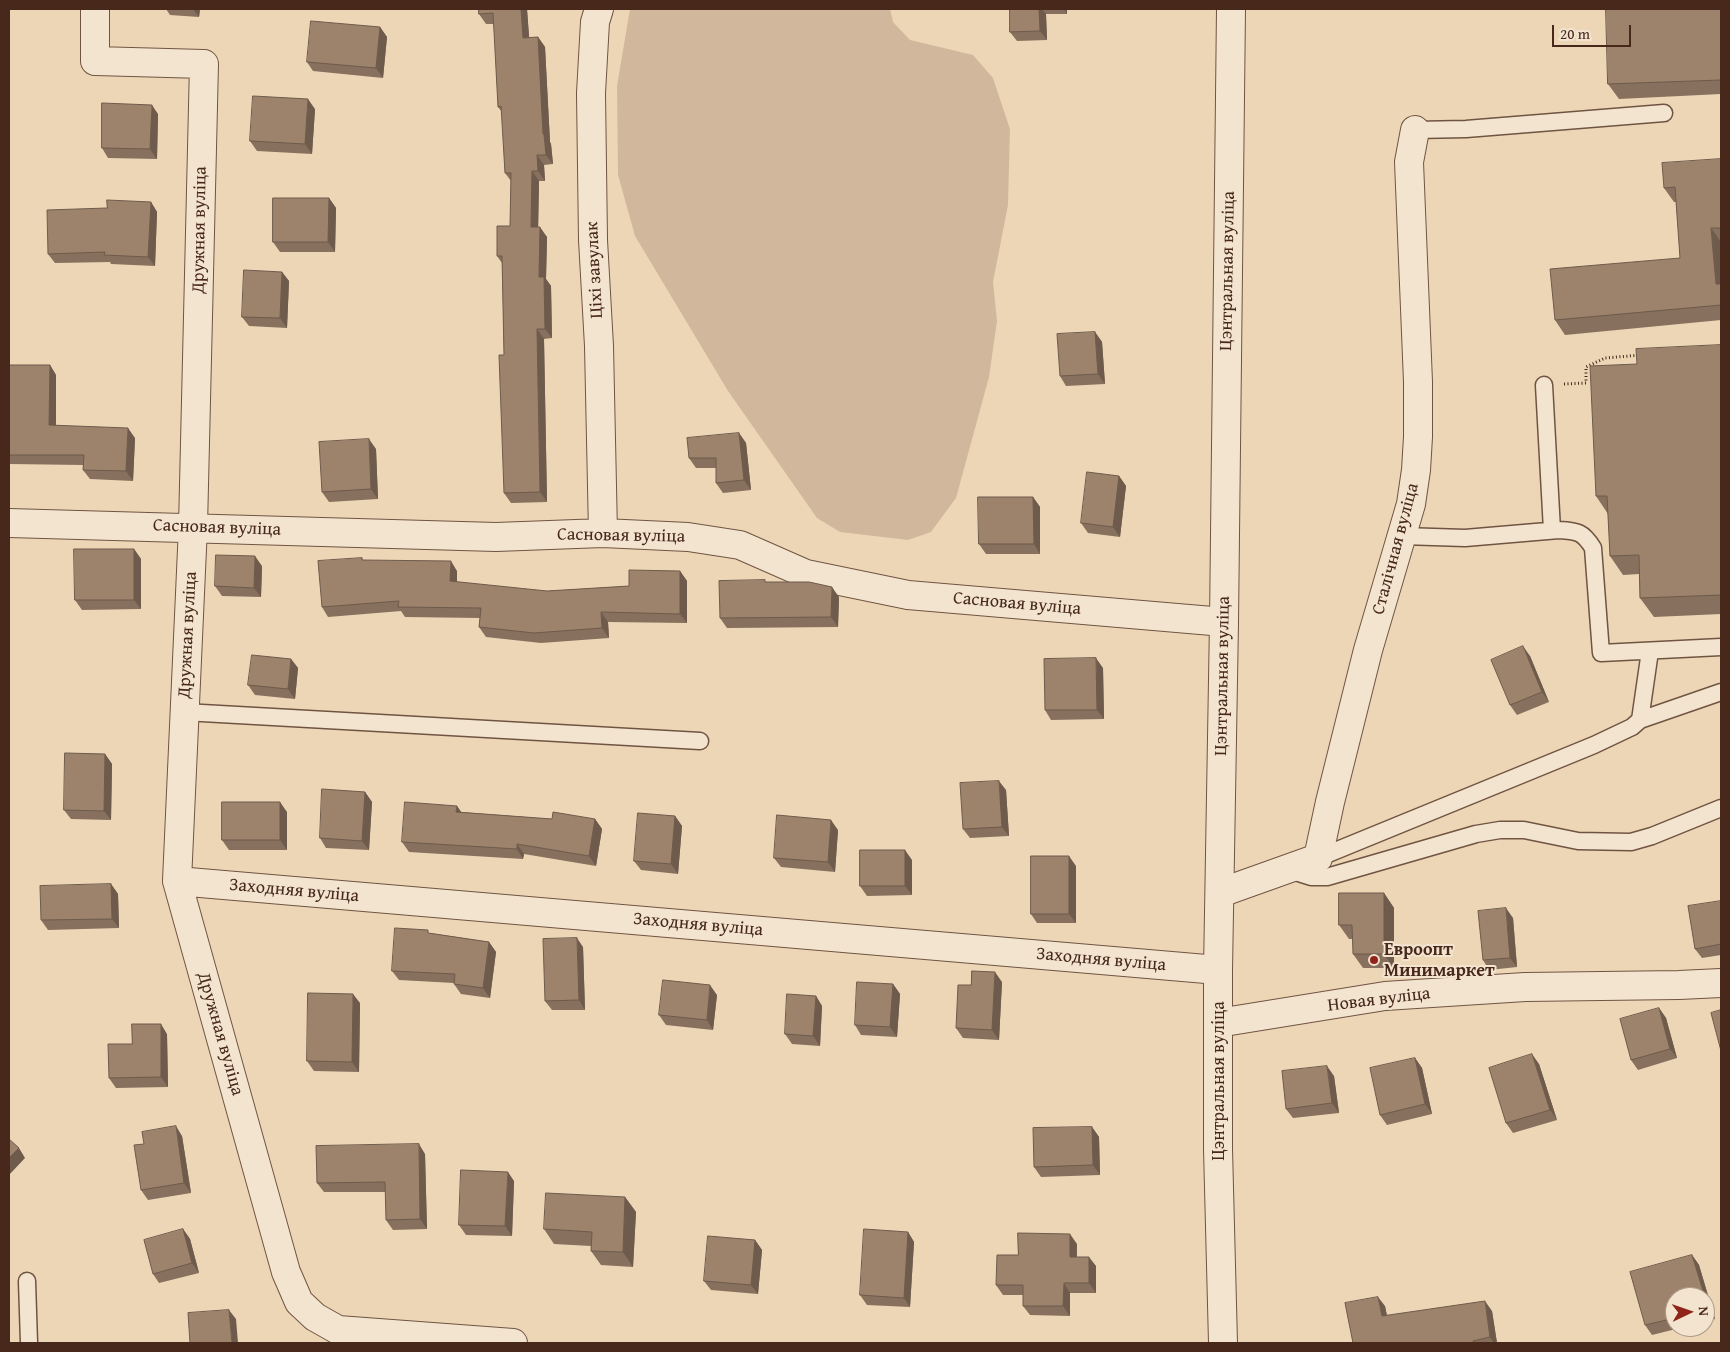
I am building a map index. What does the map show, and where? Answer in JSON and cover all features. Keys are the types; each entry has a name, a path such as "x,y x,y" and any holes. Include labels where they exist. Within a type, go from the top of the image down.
{"street":[{"name":"Дружная вуліца","path":"95,9 94,61 204,64 193,527 177,881 286,1272 299,1302 337,1337"},
{"name":"Ціхі завулак","path":"599,9 595,22 590,93 593,240 599,346 603,533"},
{"name":"Цэнтральная вуліца","path":"1224,1343 1218,1149 1218,970 1231,9"},
{"name":"Сталічная вуліца","path":"1318,858 1366,659 1411,504 1416,470 1418,382 1409,162 1415,130"},
{"name":"Сасновая вуліца","path":"9,523 496,537 603,533 688,537 740,545 806,574 908,595 1224,622"},
{"path":"1220,893 1318,858"},
{"name":"Заходняя вуліца","path":"177,881 1218,970"},
{"name":"Новая вуліца","path":"1218,1023 1385,996 1525,987 1721,983"},
{"path":"337,1337 514,1343"}],"lane":[{"path":"1415,130 1466,129 1664,113"},
{"path":"1544,385 1552,530"},
{"path":"1402,536 1466,538 1552,530 1573,530 1585,535 1593,548 1601,653 1721,648"},
{"path":"1640,720 1650,651"},
{"path":"1318,858 1594,744 1632,727 1640,720 1721,692"},
{"path":"184,712 700,741"},
{"path":"1286,869 1311,877 1327,877 1476,834 1500,830 1524,830 1578,840 1631,842 1721,808"},
{"path":"27,1281 29,1343"}],"path":[{"path":"1544,385 1586,382 1586,368 1605,358 1642,355"}],"shaded area":[{"path":"630,9 890,9 893,22 910,40 973,55 993,78 1010,129 1008,205 993,282 997,321 989,377 956,498 931,532 908,540 840,532 817,518 728,391 635,236 618,175 617,86"}],"building":[{"path":"479,9 521,9 523,38 538,37 543,134 546,155 537,155 538,171 532,171 531,227 540,227 539,277 544,277 545,329 537,329 540,492 504,493 499,355 504,355 502,256 497,256 497,226 510,226 511,173 505,173 501,106 498,107 493,13 479,14"},
{"path":"1010,9 1039,9 1040,31 1010,32"},
{"path":"1606,9 1721,9 1721,80 1608,84"},
{"path":"311,21 380,27 376,68 307,62"},
{"path":"253,96 308,99 305,144 250,141"},
{"path":"102,103 152,105 150,149 102,148"},
{"path":"1721,159 1721,228 1711,228 1716,284 1721,284 1721,305 1555,320 1550,269 1680,258 1675,187 1664,188 1662,163"},
{"path":"273,198 329,198 328,242 273,242"},
{"path":"107,200 151,202 148,257 104,255 105,252 48,254 47,210 107,208"},
{"path":"244,270 282,272 280,318 242,317"},
{"path":"1095,332 1098,374 1060,376 1057,334"},
{"path":"1721,345 1721,595 1640,598 1639,555 1610,556 1607,496 1596,496 1590,366 1637,364 1636,349"},
{"path":"9,365 50,365 49,425 128,428 126,471 83,470 84,455 9,455"},
{"path":"739,433 744,480 716,483 716,458 689,458 687,438"},
{"path":"369,439 371,489 322,492 319,442"},
{"path":"1087,472 1119,476 1113,527 1081,523"},
{"path":"978,497 1033,497 1034,544 979,544"},
{"path":"74,549 134,549 134,600 75,600"},
{"path":"216,555 255,556 254,588 215,586"},
{"path":"362,558 362,560 451,561 450,581 547,591 629,586 629,570 680,571 680,614 601,612 602,628 534,633 479,627 481,608 398,607 399,601 322,607 318,561"},
{"path":"765,580 765,582 809,582 832,587 831,617 720,618 719,581"},
{"path":"1523,646 1542,692 1510,705 1491,660"},
{"path":"252,655 291,659 288,689 248,685"},
{"path":"1096,658 1097,710 1045,710 1044,659"},
{"path":"65,753 105,754 104,811 64,810"},
{"path":"999,781 1002,827 963,829 960,783"},
{"path":"322,789 365,792 362,841 320,838"},
{"path":"222,802 280,802 280,840 222,840"},
{"path":"405,802 457,806 456,812 552,819 553,812 595,819 589,856 517,844 517,849 402,842"},
{"path":"638,813 675,816 671,864 634,861"},
{"path":"777,815 831,820 828,862 774,858"},
{"path":"860,850 905,850 905,886 860,886"},
{"path":"1031,856 1069,856 1069,914 1031,914"},
{"path":"111,884 112,919 41,920 40,886"},
{"path":"1339,893 1384,893 1384,954 1353,954 1352,925 1339,925"},
{"path":"1721,901 1721,944 1695,949 1688,906"},
{"path":"1506,908 1510,958 1483,960 1478,911"},
{"path":"395,928 428,930 428,933 489,942 483,988 454,984 455,974 392,971"},
{"path":"577,938 579,1000 545,1001 543,939"},
{"path":"972,971 995,972 992,1030 956,1028 958,985 971,985"},
{"path":"663,980 710,985 707,1020 659,1015"},
{"path":"857,982 893,984 890,1027 855,1025"},
{"path":"308,993 353,994 352,1062 307,1061"},
{"path":"787,994 816,996 813,1036 785,1034"},
{"path":"1659,1008 1670,1049 1631,1060 1620,1019"},
{"path":"1721,1010 1721,1051 1711,1013"},
{"path":"132,1024 161,1024 161,1077 109,1078 108,1044 132,1044"},
{"path":"1532,1054 1550,1110 1506,1123 1489,1068"},
{"path":"1415,1058 1425,1104 1380,1115 1370,1068"},
{"path":"1327,1066 1332,1103 1286,1109 1282,1071"},
{"path":"176,1126 184,1183 141,1190 134,1145 144,1144 142,1132"},
{"path":"1092,1127 1093,1165 1034,1167 1033,1128"},
{"path":"9,1139 19,1148 9,1158"},
{"path":"419,1144 420,1219 386,1220 385,1182 317,1183 316,1146"},
{"path":"461,1170 508,1172 505,1226 459,1225"},
{"path":"546,1193 625,1197 623,1252 591,1251 592,1232 544,1229"},
{"path":"183,1229 192,1263 153,1274 144,1240"},
{"path":"864,1229 908,1232 904,1298 860,1295"},
{"path":"1018,1233 1070,1234 1070,1257 1089,1257 1089,1283 1064,1283 1063,1306 1023,1306 1023,1285 996,1285 997,1255 1018,1255"},
{"path":"708,1236 755,1240 751,1285 704,1281"},
{"path":"1692,1255 1702,1287 1665,1287 1665,1320 1645,1325 1630,1272"},
{"path":"1378,1297 1382,1316 1485,1301 1490,1337 1473,1341 1474,1343 1353,1343 1345,1303"},
{"path":"229,1310 232,1343 190,1343 188,1313"}],"place":[{"name":"Евроопт Минимаркет","path":"1374,960"}]}
